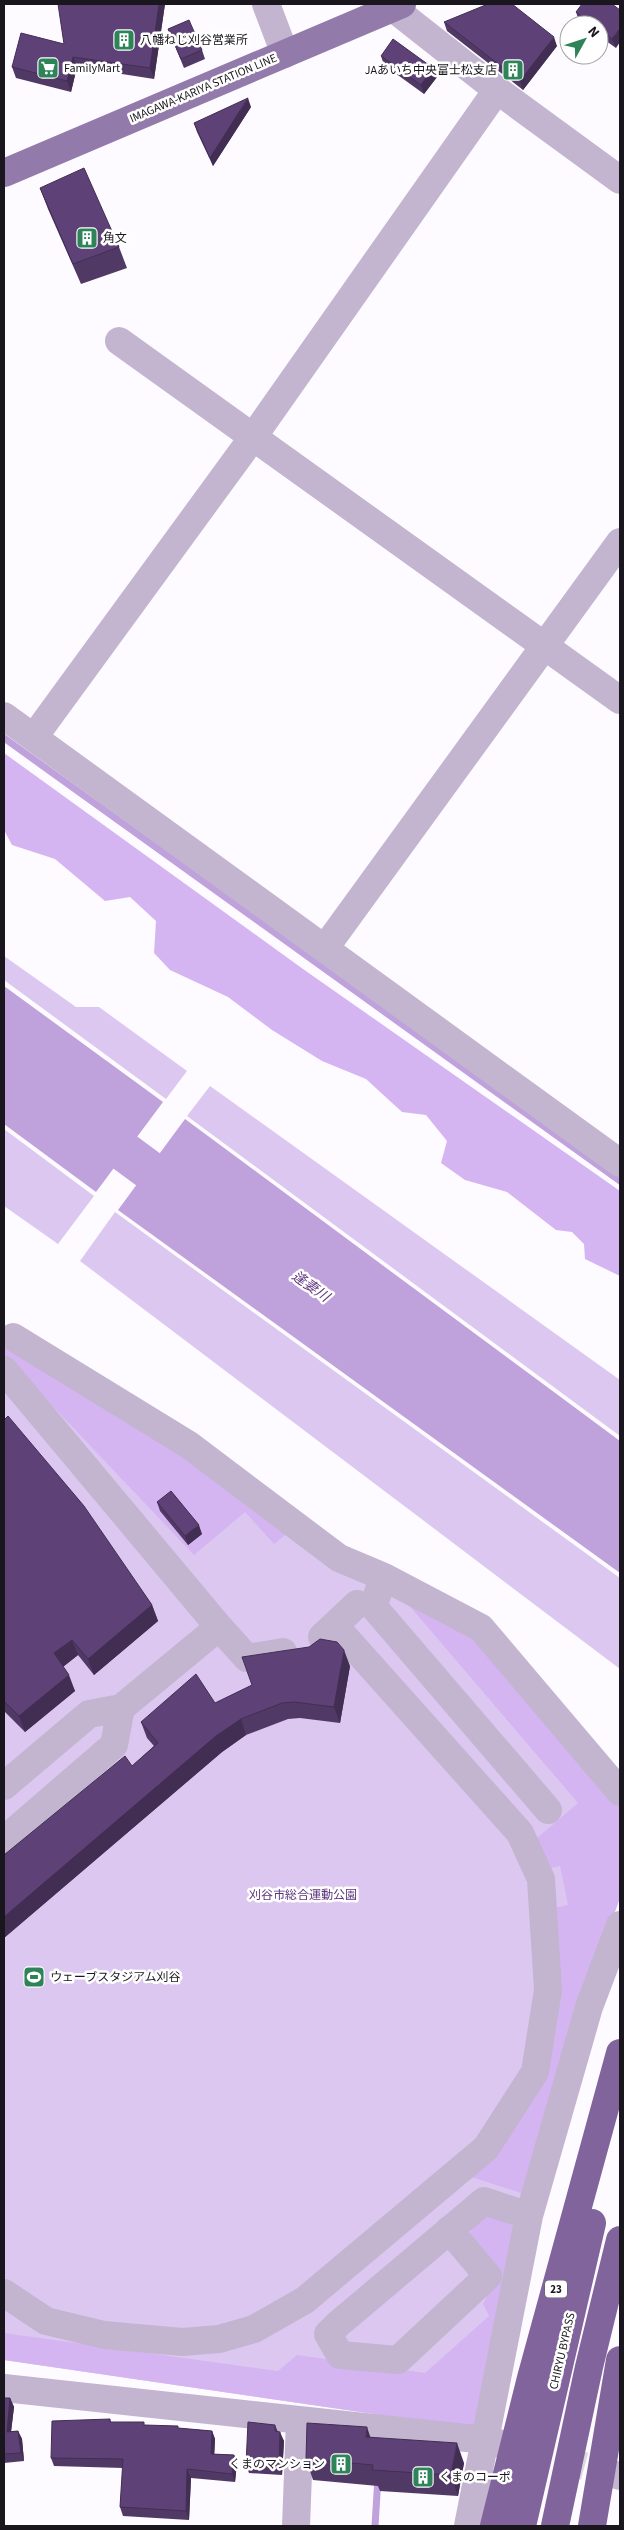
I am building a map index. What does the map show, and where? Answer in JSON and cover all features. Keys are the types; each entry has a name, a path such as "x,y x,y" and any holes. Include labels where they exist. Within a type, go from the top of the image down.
{"highway":[{"name":"23","path":"494,2526 620,2052"},
{"name":"CHIRYU BYPASS","path":"522,2526 597,2201 620,2119"},
{"path":"555,2526 589,2367 620,2240"},
{"path":"592,2526 620,2360"}],"main road":[{"name":"IMAGAWA-KARIYA STATION LINE","path":"4,173 397,6"}],"street":[{"path":"266,4 285,54"},
{"path":"397,6 497,90 620,180"},
{"path":"34,737 252,437 497,90"},
{"path":"119,341 620,700"},
{"path":"325,948 620,542"},
{"path":"4,716 325,948 618,1156"},
{"path":"13,1337 188,1445 339,1558 384,1577 481,1628 620,1792"},
{"path":"4,1370 247,1658 312,1647 358,1604"},
{"path":"384,1577 373,1606 548,1810"},
{"path":"4,1786 89,1714 121,1708 219,1626"},
{"path":"4,2293 46,2321 104,2335 182,2342 219,2339 254,2329 305,2300 486,2148 535,2072 548,1990 541,1879 520,1833 334,1626"},
{"path":"4,1840 114,1744 121,1708"},
{"path":"468,2526 497,2443 529,2216 589,2007 620,1925"},
{"path":"449,2230 488,2276 398,2360 340,2355 331,2343 328,2334 449,2230 484,2201 529,2216"},
{"path":"4,2388 497,2443"},
{"path":"296,2526 300,2421"}],"green space":[{"path":"4,956 76,1007 99,1007 187,1071 166,1099 4,980"},
{"path":"210,1086 620,1380 620,1436 187,1116"},
{"path":"4,1129 94,1196 58,1244 4,1206"},
{"path":"115,1212 620,1578 620,1669 80,1261"},
{"name":"刈谷市総合運動公園","path":"4,1342 473,1634 620,1803 620,1898 595,1965 477,2429 4,2360"}],"shaded area":[{"path":"4,753 303,969 620,1191 620,1276 585,1259 584,1244 572,1232 556,1230 507,1192 465,1180 441,1163 447,1141 426,1115 402,1112 366,1079 322,1061 272,1030 228,997 170,970 154,953 156,921 130,897 105,901 55,859 12,845 4,830"},
{"path":"4,1337 181,1448 289,1532 274,1544 245,1512 194,1555 4,1355"},
{"path":"407,1603 473,1634 620,1803 620,1898 593,1970 530,2196 456,2172 535,2072 553,1908 568,1905 560,1866 544,1869 536,1839 578,1803"},
{"path":"480,2212 520,2229 477,2429 4,2360 4,2333 278,2371 297,2355 425,2373 489,2316 483,2304 492,2286 469,2235"}],"water":[{"path":"4,986 163,1102 96,1192 4,1124"},
{"path":"185,1119 620,1441 620,1573 118,1210"}],"building":[{"path":"58,4 159,4 150,68 73,57 67,81 12,67 21,33 64,44"},
{"name":"JAあいち中央富士松支店","path":"488,4 512,4 554,37 520,81 444,22"},
{"path":"582,4 612,4 620,10 620,28 612,39 609,37 609,15 580,15 576,12"},
{"path":"189,20 202,50 181,59 168,29"},
{"path":"393,39 433,68 421,85 381,56"},
{"path":"248,98 210,158 194,123"},
{"name":"角文","path":"84,168 119,247 73,264 40,188"},
{"path":"8,1416 84,1506 152,1605 88,1659 72,1640 54,1653 69,1675 19,1716 4,1701 4,1420"},
{"path":"171,1491 199,1525 185,1536 157,1502"},
{"path":"320,1639 337,1642 344,1650 334,1707 294,1702 282,1703 241,1719 216,1736 4,1917 4,1855 125,1756 132,1766 158,1743 141,1722 196,1674 215,1703 252,1685 242,1657 309,1647"},
{"path":"4,2398 10,2398 7,2432 18,2431 21,2453 4,2454"},
{"path":"110,2419 110,2422 144,2422 144,2425 178,2426 178,2428 212,2431 211,2454 234,2455 232,2474 187,2469 186,2511 120,2507 123,2459 51,2458 52,2421"},
{"path":"248,2422 275,2425 275,2431 280,2432 279,2466 246,2465"},
{"path":"307,2423 367,2427 366,2437 457,2443 451,2475 372,2470 373,2465 306,2459"}],"waterway":[{"path":"4,738 620,1181"},
{"name":"逢妻川","path":"4,1063 191,1201"},
{"path":"375,2526 378,2477"}],"tunnel":[{"path":"517,2448 617,2475"}],"place":[{"name":"八幡ねじ刈谷営業所","path":"124,40"},
{"name":"FamilyMart","path":"48,68"},
{"name":"JAあいち中央富士松支店","path":"513,70"},
{"name":"角文","path":"87,238"},
{"name":"ウェーブスタジアム刈谷","path":"34,1977"},
{"name":"くまのマンション","path":"341,2464"},
{"name":"くまのコーポ","path":"423,2477"}]}
